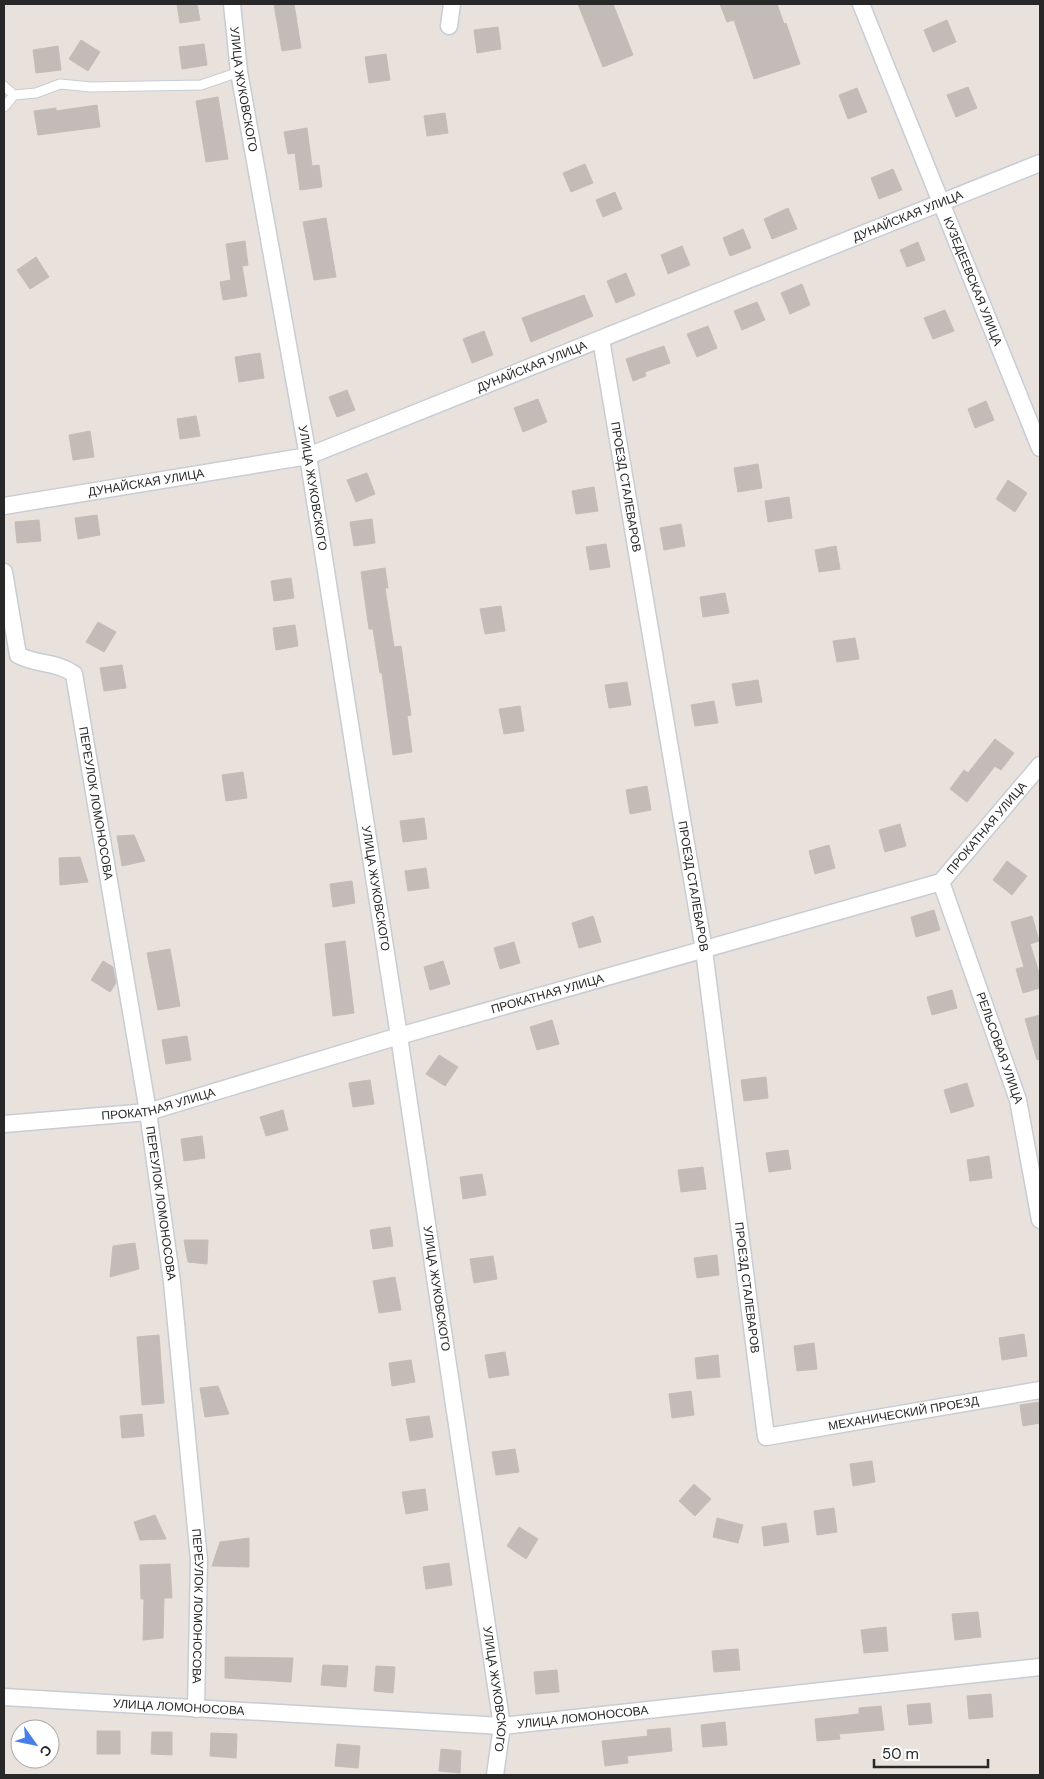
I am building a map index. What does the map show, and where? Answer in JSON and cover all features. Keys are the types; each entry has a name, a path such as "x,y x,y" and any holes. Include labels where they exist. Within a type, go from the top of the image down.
{"street":[{"name":"УЛИЦА ЖУКОВСКОГО","path":"232,4 239,72 308,456 399,1036 502,1726 495,1775"},
{"path":"449,26 452,4"},
{"name":"КУЗЕДЕЕВСКАЯ УЛИЦА","path":"861,4 1040,448"},
{"name":"ДУНАЙСКАЯ УЛИЦА","path":"4,506 308,456 1040,163"},
{"name":"ПРОЕЗД СТАЛЕВАРОВ","path":"601,339 704,950 766,1437"},
{"name":"ПЕРЕУЛОК ЛОМОНОСОВА","path":"4,572 18,655 30,662 48,662 63,666 74,674 148,1112 172,1282 199,1560 196,1709"},
{"name":"ПРОКАТНАЯ УЛИЦА","path":"4,1124 148,1112 399,1036 941,882 1040,765"},
{"name":"РЕЛЬСОВАЯ УЛИЦА","path":"941,882 1018,1100 1040,1220"},
{"name":"МЕХАНИЧЕСКИЙ ПРОЕЗД","path":"766,1437 1040,1390"},
{"name":"УЛИЦА ЛОМОНОСОВА","path":"4,1697 502,1726 1040,1667"}],"lane":[{"path":"4,107 14,95 36,93 60,84 92,87 201,85 239,72"},
{"path":"4,86 14,95"}],"building":[{"path":"177,4 197,4 200,20 180,23"},
{"path":"274,4 294,4 301,48 282,51"},
{"path":"578,4 613,4 633,55 603,67"},
{"path":"720,4 777,4 784,24 786,23 800,64 754,79 734,20 727,22"},
{"path":"947,20 956,42 933,52 924,30"},
{"path":"498,27 501,49 477,53 474,30"},
{"path":"81,40 100,52 88,71 69,59"},
{"path":"204,44 207,65 182,69 179,47"},
{"path":"58,46 61,70 36,73 33,50"},
{"path":"386,54 390,80 369,83 365,57"},
{"path":"968,87 977,108 956,117 947,95"},
{"path":"857,88 867,112 848,119 839,95"},
{"path":"218,97 228,159 206,162 196,101"},
{"path":"97,105 100,127 38,135 34,111 56,108 56,111"},
{"path":"445,113 448,133 427,136 424,116"},
{"path":"307,128 312,166 319,165 322,187 300,190 295,153 288,154 284,132"},
{"path":"585,164 593,183 571,192 563,173"},
{"path":"893,169 902,190 879,199 871,178"},
{"path":"615,192 622,209 603,217 596,200"},
{"path":"788,208 797,229 772,239 764,219"},
{"path":"326,218 336,277 314,280 303,222"},
{"path":"743,229 751,248 730,256 723,238"},
{"path":"245,241 248,265 242,266 247,296 223,300 220,282 231,280 226,244"},
{"path":"918,242 925,260 907,267 900,250"},
{"path":"682,246 690,265 668,274 661,255"},
{"path":"36,257 49,277 30,289 17,270"},
{"path":"626,273 635,295 616,303 607,281"},
{"path":"802,284 810,305 790,314 781,293"},
{"path":"584,295 593,316 531,342 522,318"},
{"path":"757,302 765,320 742,330 734,311"},
{"path":"945,310 954,331 933,339 924,318"},
{"path":"708,326 717,348 697,357 687,334"},
{"path":"484,331 493,355 472,363 463,339"},
{"path":"664,346 670,363 645,372 646,376 633,381 626,359"},
{"path":"260,353 264,378 239,382 235,357"},
{"path":"347,390 355,410 337,417 329,397"},
{"path":"538,399 547,422 523,432 514,408"},
{"path":"986,401 994,420 975,428 968,409"},
{"path":"196,416 200,436 180,439 177,419"},
{"path":"90,431 94,457 73,460 69,435"},
{"path":"758,464 762,488 738,492 734,468"},
{"path":"367,473 375,494 356,502 347,480"},
{"path":"1008,480 1027,493 1015,512 996,499"},
{"path":"594,487 598,511 576,514 572,491"},
{"path":"789,497 792,518 768,522 765,501"},
{"path":"97,515 100,535 78,539 75,518"},
{"path":"372,519 375,543 354,546 350,522"},
{"path":"39,520 41,541 17,543 15,522"},
{"path":"681,524 685,546 664,550 660,528"},
{"path":"606,544 610,567 590,570 586,547"},
{"path":"836,546 840,569 819,572 815,550"},
{"path":"385,568 388,588 385,588 394,647 401,646 411,715 407,716 412,752 393,755 382,673 380,673 373,629 369,629 361,572"},
{"path":"291,578 294,598 274,601 271,581"},
{"path":"725,593 729,613 703,617 700,597"},
{"path":"501,606 505,631 485,634 480,609"},
{"path":"98,622 116,632 104,652 86,642"},
{"path":"295,625 298,646 276,650 273,628"},
{"path":"855,638 859,659 837,662 833,641"},
{"path":"122,665 126,688 104,691 100,668"},
{"path":"758,680 762,702 736,706 732,684"},
{"path":"627,682 631,705 609,708 605,685"},
{"path":"714,701 718,723 695,726 691,705"},
{"path":"520,706 524,731 504,734 499,709"},
{"path":"995,739 1014,753 1001,770 995,766 967,802 950,789 964,770 968,773"},
{"path":"243,772 247,798 226,801 222,775"},
{"path":"647,786 651,810 630,814 626,790"},
{"path":"424,818 427,839 403,842 400,821"},
{"path":"900,824 906,846 885,852 879,830"},
{"path":"134,835 145,861 122,866 117,836"},
{"path":"829,845 835,868 815,874 809,851"},
{"path":"80,857 88,882 60,885 59,858"},
{"path":"1007,861 1027,876 1012,895 993,880"},
{"path":"426,868 429,888 408,891 405,871"},
{"path":"352,881 355,903 333,907 330,884"},
{"path":"934,910 940,930 916,937 911,917"},
{"path":"593,916 601,942 579,948 572,923"},
{"path":"1032,916 1039,941 1030,944 1040,976 1040,988 1023,993 1016,969 1024,967 1011,922"},
{"path":"345,941 354,1013 333,1016 325,944"},
{"path":"514,942 520,963 500,969 494,948"},
{"path":"170,949 180,1006 158,1010 147,953"},
{"path":"103,961 113,967 116,983 110,992 91,980"},
{"path":"443,961 450,984 430,990 424,967"},
{"path":"952,990 957,1008 932,1015 927,997"},
{"path":"1040,1015 1040,1059 1037,1060 1025,1019"},
{"path":"552,1020 559,1044 537,1050 530,1027"},
{"path":"187,1036 191,1060 166,1064 162,1040"},
{"path":"439,1055 458,1067 445,1086 426,1074"},
{"path":"766,1077 768,1098 744,1101 741,1080"},
{"path":"370,1080 374,1104 353,1107 349,1083"},
{"path":"967,1083 974,1106 951,1113 944,1090"},
{"path":"283,1110 288,1130 266,1136 260,1117"},
{"path":"202,1136 205,1158 184,1161 181,1139"},
{"path":"788,1150 791,1169 769,1172 766,1153"},
{"path":"989,1156 992,1178 970,1181 967,1160"},
{"path":"703,1167 706,1189 681,1192 678,1170"},
{"path":"482,1174 486,1195 463,1199 460,1177"},
{"path":"390,1227 393,1246 373,1249 370,1230"},
{"path":"184,1240 208,1240 207,1264 188,1262"},
{"path":"135,1243 139,1269 110,1277 113,1246"},
{"path":"717,1255 719,1275 697,1278 694,1258"},
{"path":"493,1256 497,1279 474,1283 470,1259"},
{"path":"395,1277 401,1310 379,1313 373,1281"},
{"path":"1024,1334 1027,1356 1002,1360 999,1338"},
{"path":"159,1335 164,1403 142,1405 137,1337"},
{"path":"814,1343 817,1369 797,1371 794,1346"},
{"path":"505,1352 509,1375 489,1378 485,1355"},
{"path":"718,1355 720,1377 697,1379 695,1358"},
{"path":"411,1360 415,1382 392,1386 389,1363"},
{"path":"218,1386 229,1414 205,1417 200,1388"},
{"path":"691,1391 694,1415 672,1418 669,1394"},
{"path":"1040,1402 1040,1423 1023,1426 1020,1405"},
{"path":"142,1414 144,1436 122,1438 120,1416"},
{"path":"429,1416 433,1437 410,1441 406,1419"},
{"path":"515,1449 519,1472 496,1475 492,1452"},
{"path":"872,1461 875,1482 853,1486 850,1464"},
{"path":"694,1484 711,1499 695,1516 679,1501"},
{"path":"425,1489 428,1510 406,1514 402,1492"},
{"path":"834,1508 837,1532 817,1535 814,1511"},
{"path":"155,1515 166,1539 140,1540 134,1522"},
{"path":"717,1518 743,1525 738,1543 713,1537"},
{"path":"786,1523 789,1542 764,1546 762,1527"},
{"path":"519,1527 538,1539 526,1559 507,1546"},
{"path":"249,1538 249,1567 212,1566 220,1542"},
{"path":"449,1563 452,1585 426,1589 423,1567"},
{"path":"170,1564 172,1598 164,1598 163,1638 143,1640 144,1599 141,1599 140,1565"},
{"path":"978,1612 981,1637 955,1640 952,1614"},
{"path":"886,1627 888,1651 864,1653 861,1630"},
{"path":"738,1649 740,1670 714,1672 712,1651"},
{"path":"225,1657 293,1658 291,1682 225,1678"},
{"path":"323,1665 348,1666 346,1687 321,1685"},
{"path":"376,1666 395,1667 393,1693 374,1691"},
{"path":"557,1670 559,1692 536,1694 534,1672"},
{"path":"991,1694 993,1717 969,1719 967,1696"},
{"path":"930,1703 932,1723 909,1725 907,1705"},
{"path":"881,1706 884,1730 839,1734 840,1739 817,1741 815,1719 859,1714 859,1708"},
{"path":"725,1722 727,1745 703,1747 701,1725"},
{"path":"670,1728 672,1751 627,1756 628,1763 605,1766 602,1741 648,1736 647,1730"},
{"path":"97,1731 120,1731 120,1754 97,1754"},
{"path":"152,1732 172,1732 172,1755 151,1754"},
{"path":"211,1733 237,1734 236,1758 210,1756"},
{"path":"337,1744 360,1746 358,1768 335,1766"},
{"path":"441,1749 461,1751 460,1773 439,1771"}]}
